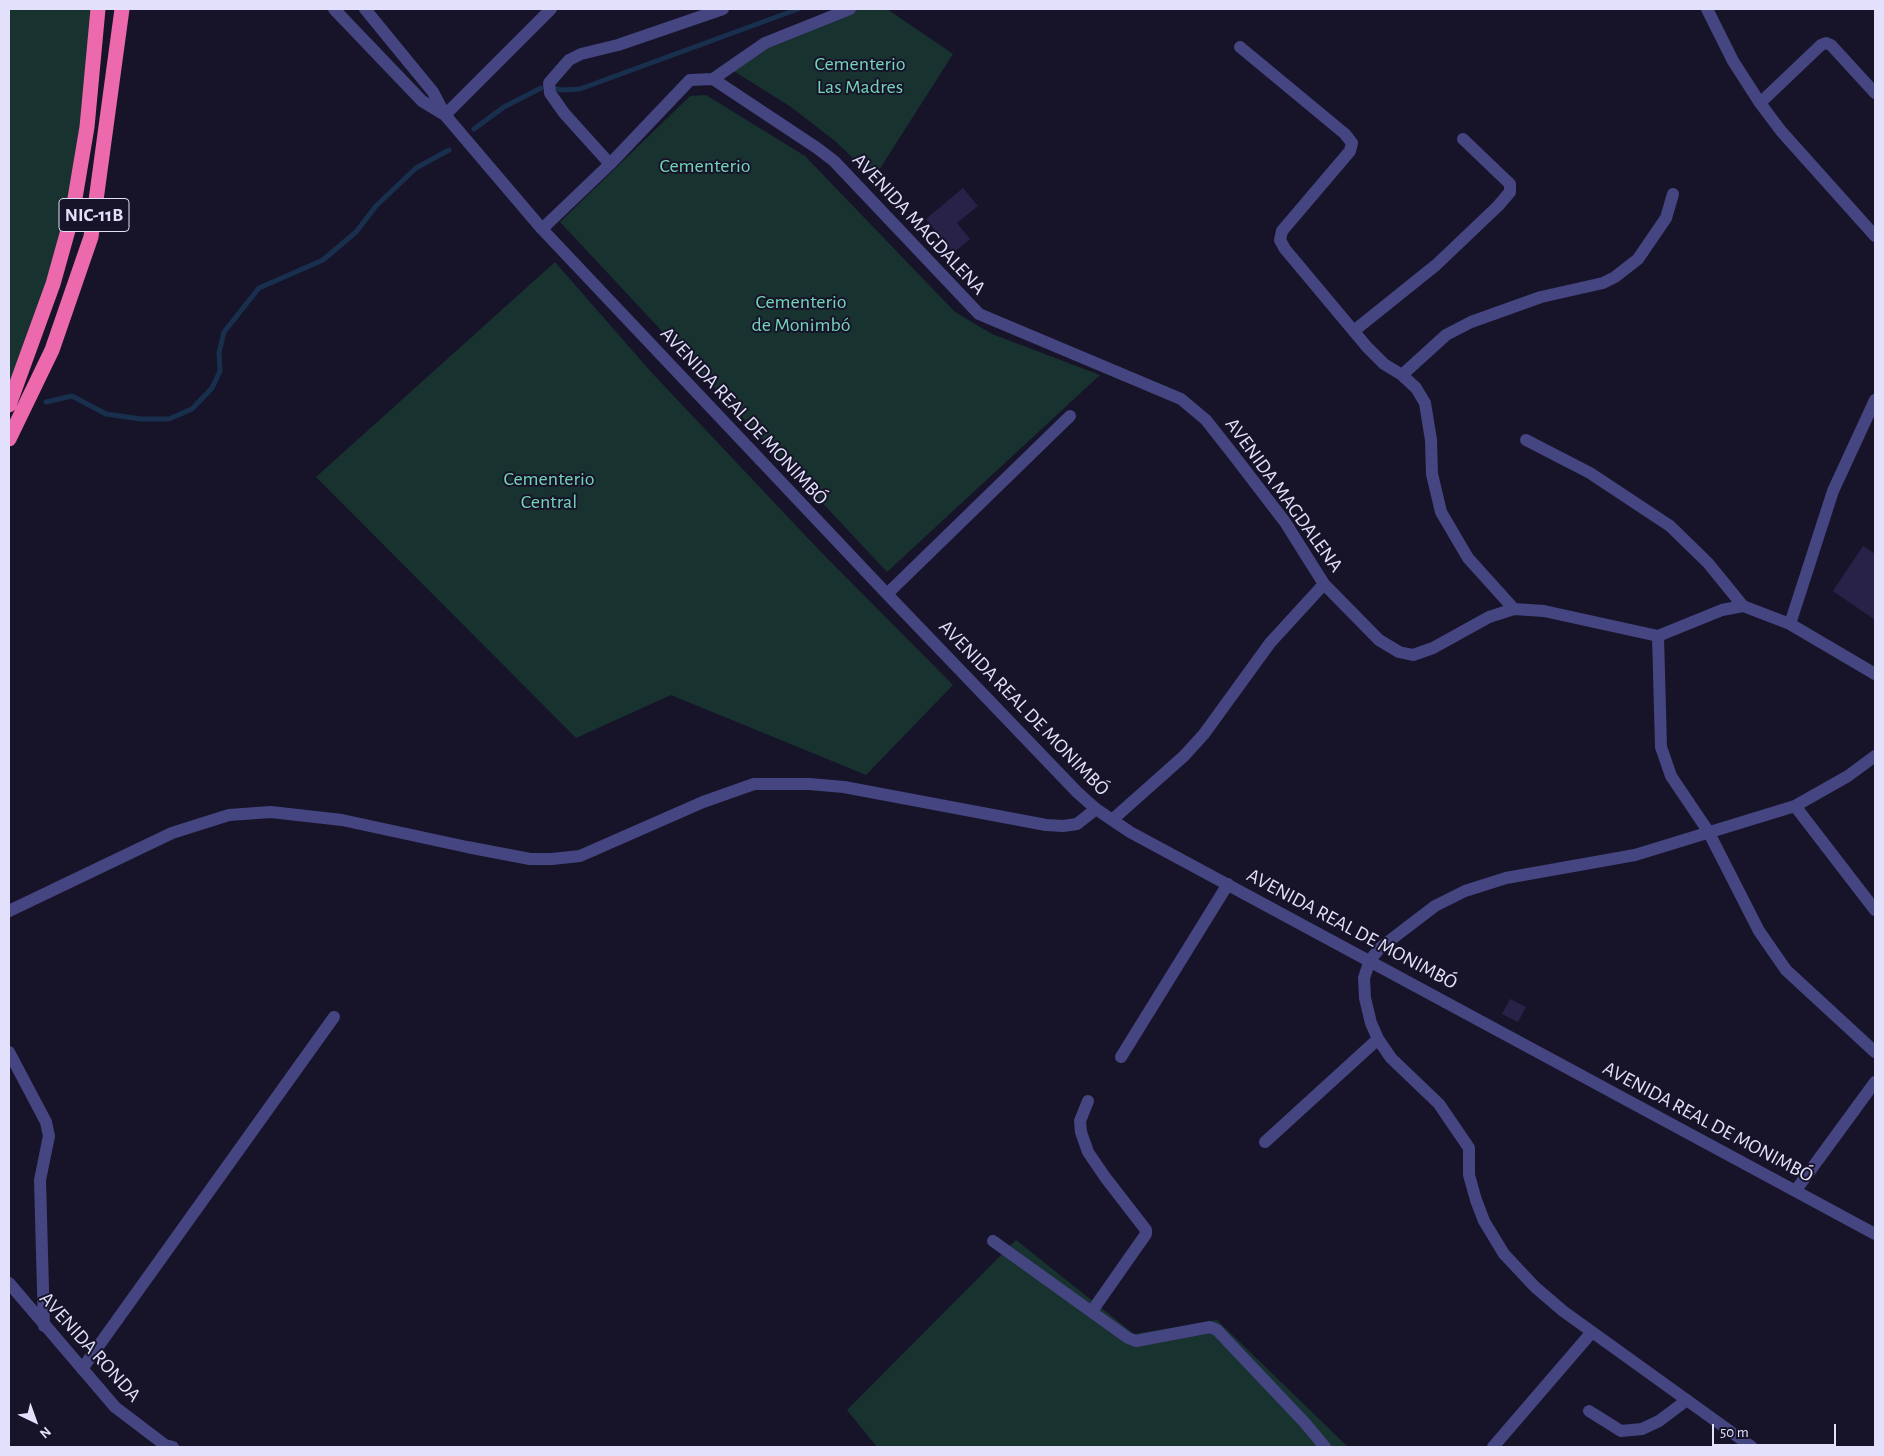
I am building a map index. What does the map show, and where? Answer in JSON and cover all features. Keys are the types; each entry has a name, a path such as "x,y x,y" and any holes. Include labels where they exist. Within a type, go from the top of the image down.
{"highway":[{"name":"NIC-11B","path":"9,405 54,284 72,216 87,128 98,9"},
{"name":"NIC-11B","path":"9,439 52,350 91,237 122,9"}],"street":[{"name":"AVENIDA REAL DE MONIMBÓ","path":"334,9 422,101 445,114"},
{"name":"AVENIDA REAL DE MONIMBÓ","path":"365,9 433,92 445,114 542,229 887,594 1077,792 1096,809 1112,820 1228,884 1875,1234"},
{"path":"445,114 551,9"},
{"path":"610,164 555,101 550,93 549,83 569,60 581,54 618,45 723,9"},
{"path":"542,229 610,164 690,80 713,79 765,43 850,9"},
{"path":"1707,9 1733,61 1760,103 1781,131 1875,236"},
{"path":"1760,103 1821,45 1826,43 1831,45 1875,93"},
{"path":"1240,47 1345,134 1352,143 1350,151 1282,231 1280,240 1285,249 1384,364 1402,375 1416,388 1425,402 1431,440 1432,474 1441,512 1468,558 1514,609"},
{"name":"AVENIDA MAGDALENA","path":"713,79 834,161 979,314 1181,399 1206,420 1285,522 1324,584 1378,640 1399,652 1413,655 1432,648 1489,617 1514,609 1544,611 1658,636"},
{"path":"1355,330 1436,265 1498,206 1510,192 1510,184 1463,139"},
{"path":"1402,375 1446,335 1470,322 1541,297 1602,283 1614,277 1638,259 1666,218 1673,194"},
{"path":"1790,624 1833,491 1875,400"},
{"path":"887,594 1070,416"},
{"path":"1526,440 1590,473 1670,526 1708,563 1743,606 1790,624 1875,674"},
{"path":"1112,820 1184,756 1204,734 1270,643 1324,584"},
{"path":"1743,606 1722,610 1658,636 1661,747 1671,776 1708,831 1759,931 1786,970 1875,1052"},
{"path":"1752,1447 1563,1311 1535,1287 1504,1254 1484,1221 1476,1200 1469,1175 1469,1148 1439,1104 1391,1058 1378,1039 1371,1023 1365,998 1364,978 1370,960 1380,948 1435,906 1465,891 1506,878 1635,855 1708,831 1795,806 1848,776 1875,756"},
{"path":"9,911 172,834 229,815 271,812 342,820 467,848 530,859 552,859 580,856 703,802 754,784 844,787 1046,825 1077,824 1096,809"},
{"path":"1795,806 1875,910"},
{"path":"1121,1057 1228,884"},
{"path":"82,1369 334,1018"},
{"path":"1265,1142 1378,1039"},
{"path":"9,1052 12,1066 46,1122 49,1136 40,1180 44,1326"},
{"path":"1796,1190 1875,1082"},
{"path":"1088,1101 1080,1121 1080,1132 1088,1152 1146,1230 1146,1234 1092,1311"},
{"path":"993,1241 1136,1341 1210,1327 1217,1330 1305,1423 1325,1447"},
{"name":"AVENIDA RONDA","path":"9,1283 114,1407 165,1445 173,1447"},
{"path":"1493,1447 1592,1332"},
{"path":"1589,1411 1621,1431 1642,1429 1659,1421 1686,1400"}],"green space":[{"path":"9,9 98,9 72,216 9,405"},
{"name":"Cementerio Las Madres","path":"848,9 887,9 953,54 874,178 835,141 791,107 732,70 743,56"},
{"path":"706,95 805,156 955,312 992,334 1100,375 887,572 560,222 690,96"},
{"name":"Cementerio Central","path":"555,262 652,373 819,550 953,685 866,775 671,695 576,738 316,477"},
{"path":"1016,1240 1134,1334 1217,1320 1348,1447 877,1447 847,1410"}],"building":[{"path":"963,188 978,206 957,223 970,239 953,253 926,219"},
{"path":"1863,546 1875,554 1875,620 1833,591"},
{"path":"1510,999 1526,1007 1518,1022 1502,1014"}],"waterway":[{"path":"553,88 561,90 580,89 798,9"},
{"path":"474,129 504,107 541,88"},
{"path":"46,402 72,396 106,414 141,419 169,419 192,409 212,388 220,371 219,353 224,332 259,288 323,260 356,232 376,206 416,168 449,150"}],"park label":[{"name":"Cementerio","path":"705,166"},
{"name":"Cementerio de Monimbó","path":"801,314"}]}
